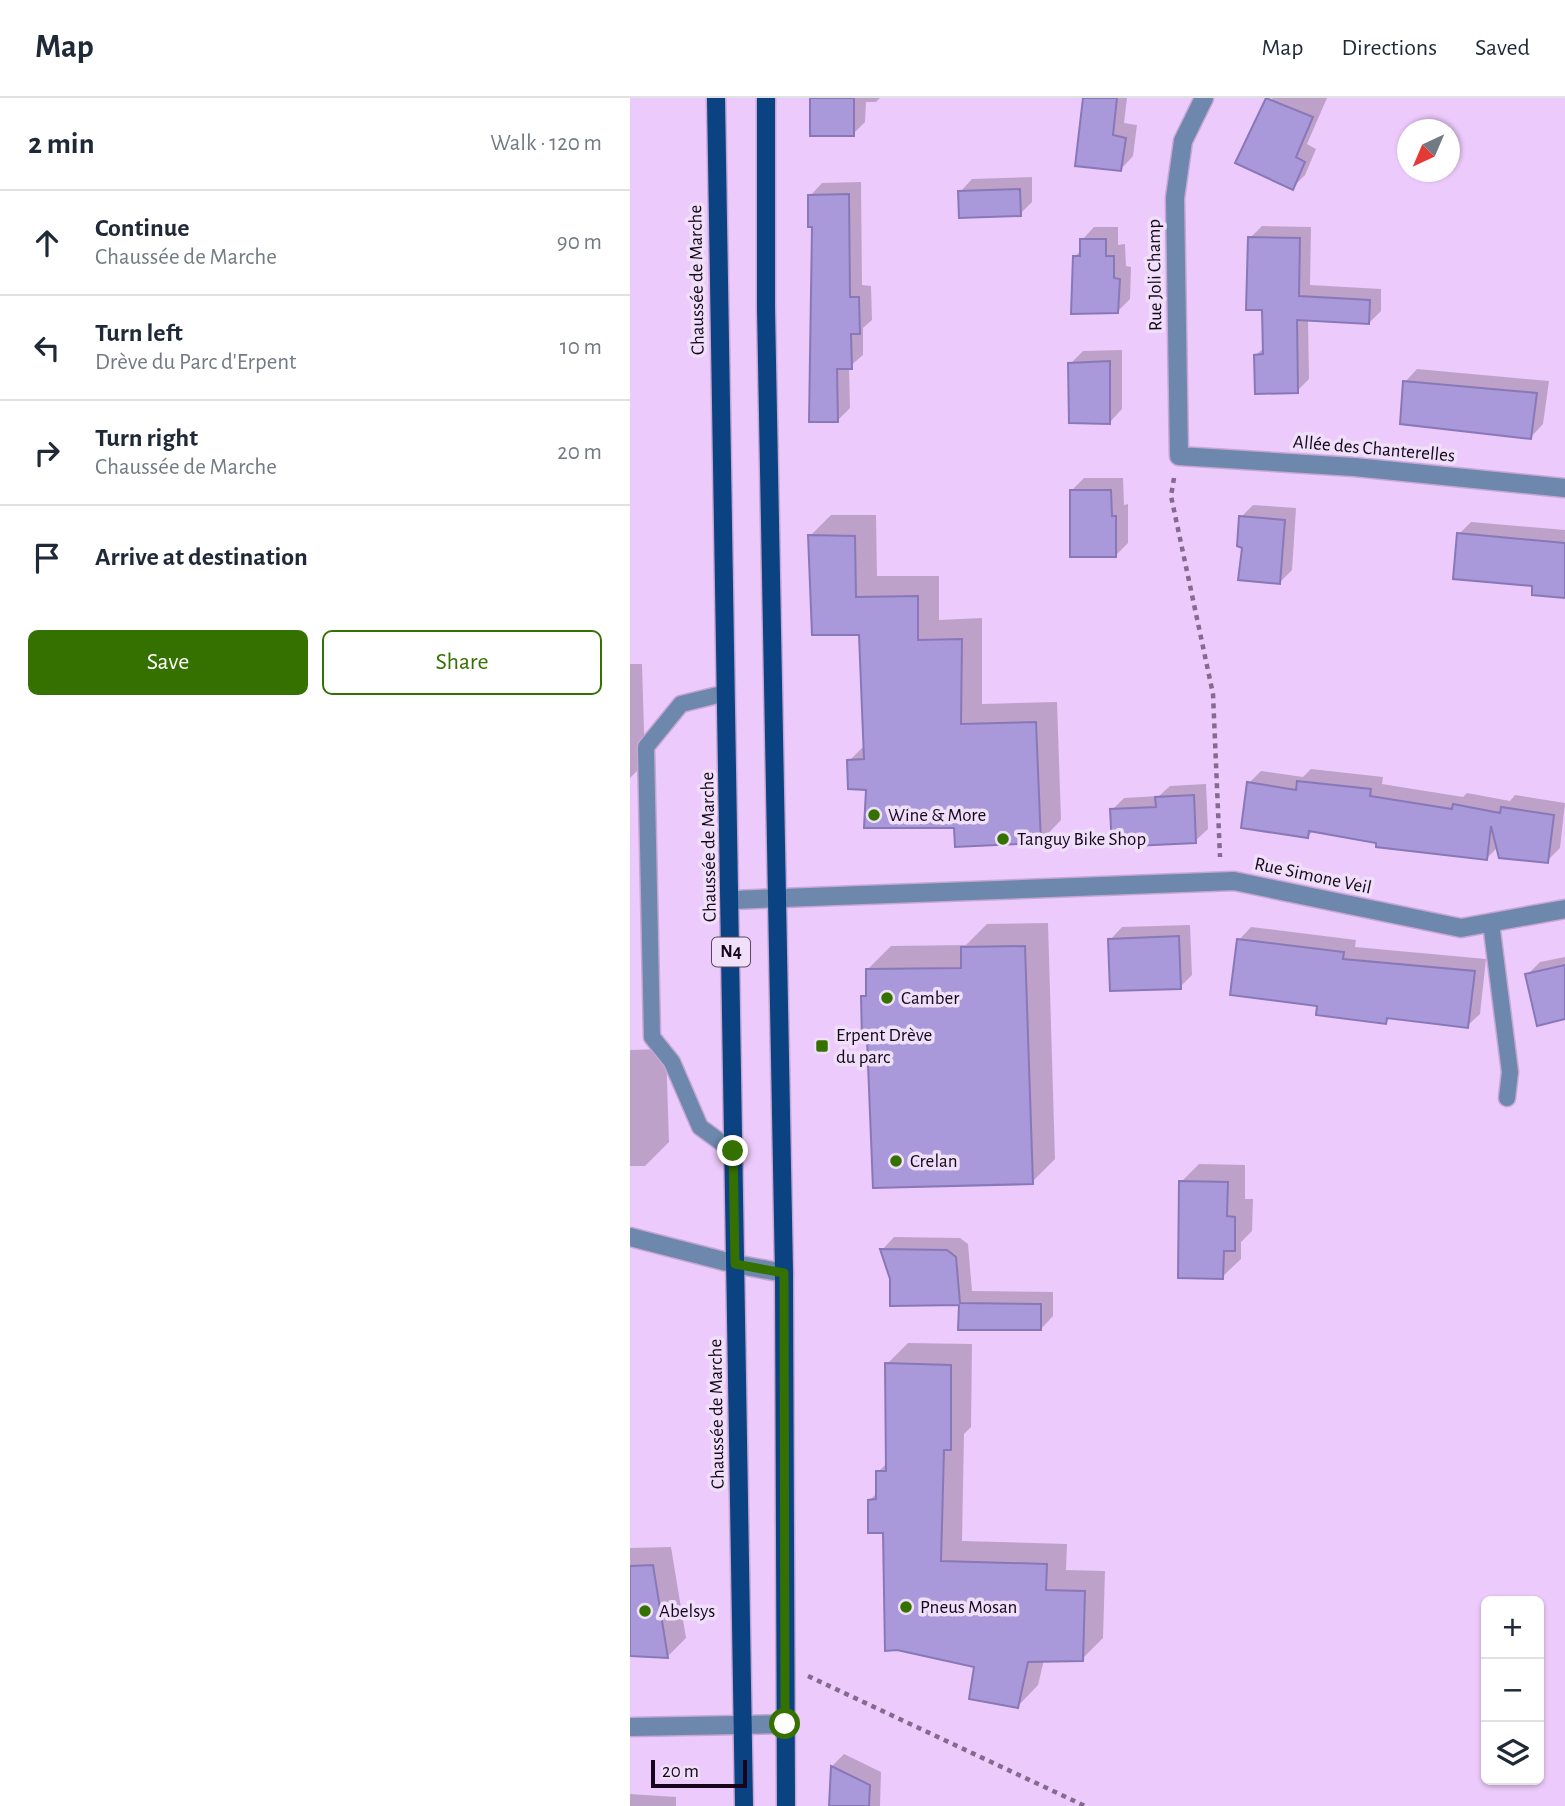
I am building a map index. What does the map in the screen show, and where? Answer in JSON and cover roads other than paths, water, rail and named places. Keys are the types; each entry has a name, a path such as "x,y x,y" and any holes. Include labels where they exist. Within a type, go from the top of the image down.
{"main road":[{"name":"Chaussée de Marche","path":"716,98 744,1806"},
{"path":"766,98 766,308 784,1273 786,1806"}],"street":[{"name":"Rue Joli Champ","path":"1179,456 1175,198 1183,141 1204,98"},
{"name":"Allée des Chanterelles","path":"1179,456 1354,467 1565,488"},
{"name":"Rue Simone Veil","path":"731,900 1234,881 1461,928 1565,909"},
{"path":"630,1237 735,1264 784,1273"},
{"path":"630,1727 785,1724"}],"lane":[{"path":"726,693 681,705 646,747 652,1037 672,1062 700,1127 733,1151"},
{"path":"1491,923 1510,1072 1507,1098"}],"place":[{"name":"Wine & More","path":"874,815"},
{"name":"Tanguy Bike Shop","path":"1003,839"},
{"name":"Camber","path":"887,998"},
{"name":"Erpent Drève du parc","path":"822,1046"},
{"name":"Crelan","path":"896,1161"},
{"name":"Pneus Mosan","path":"906,1607"},
{"name":"Abelsys","path":"645,1611"}]}
